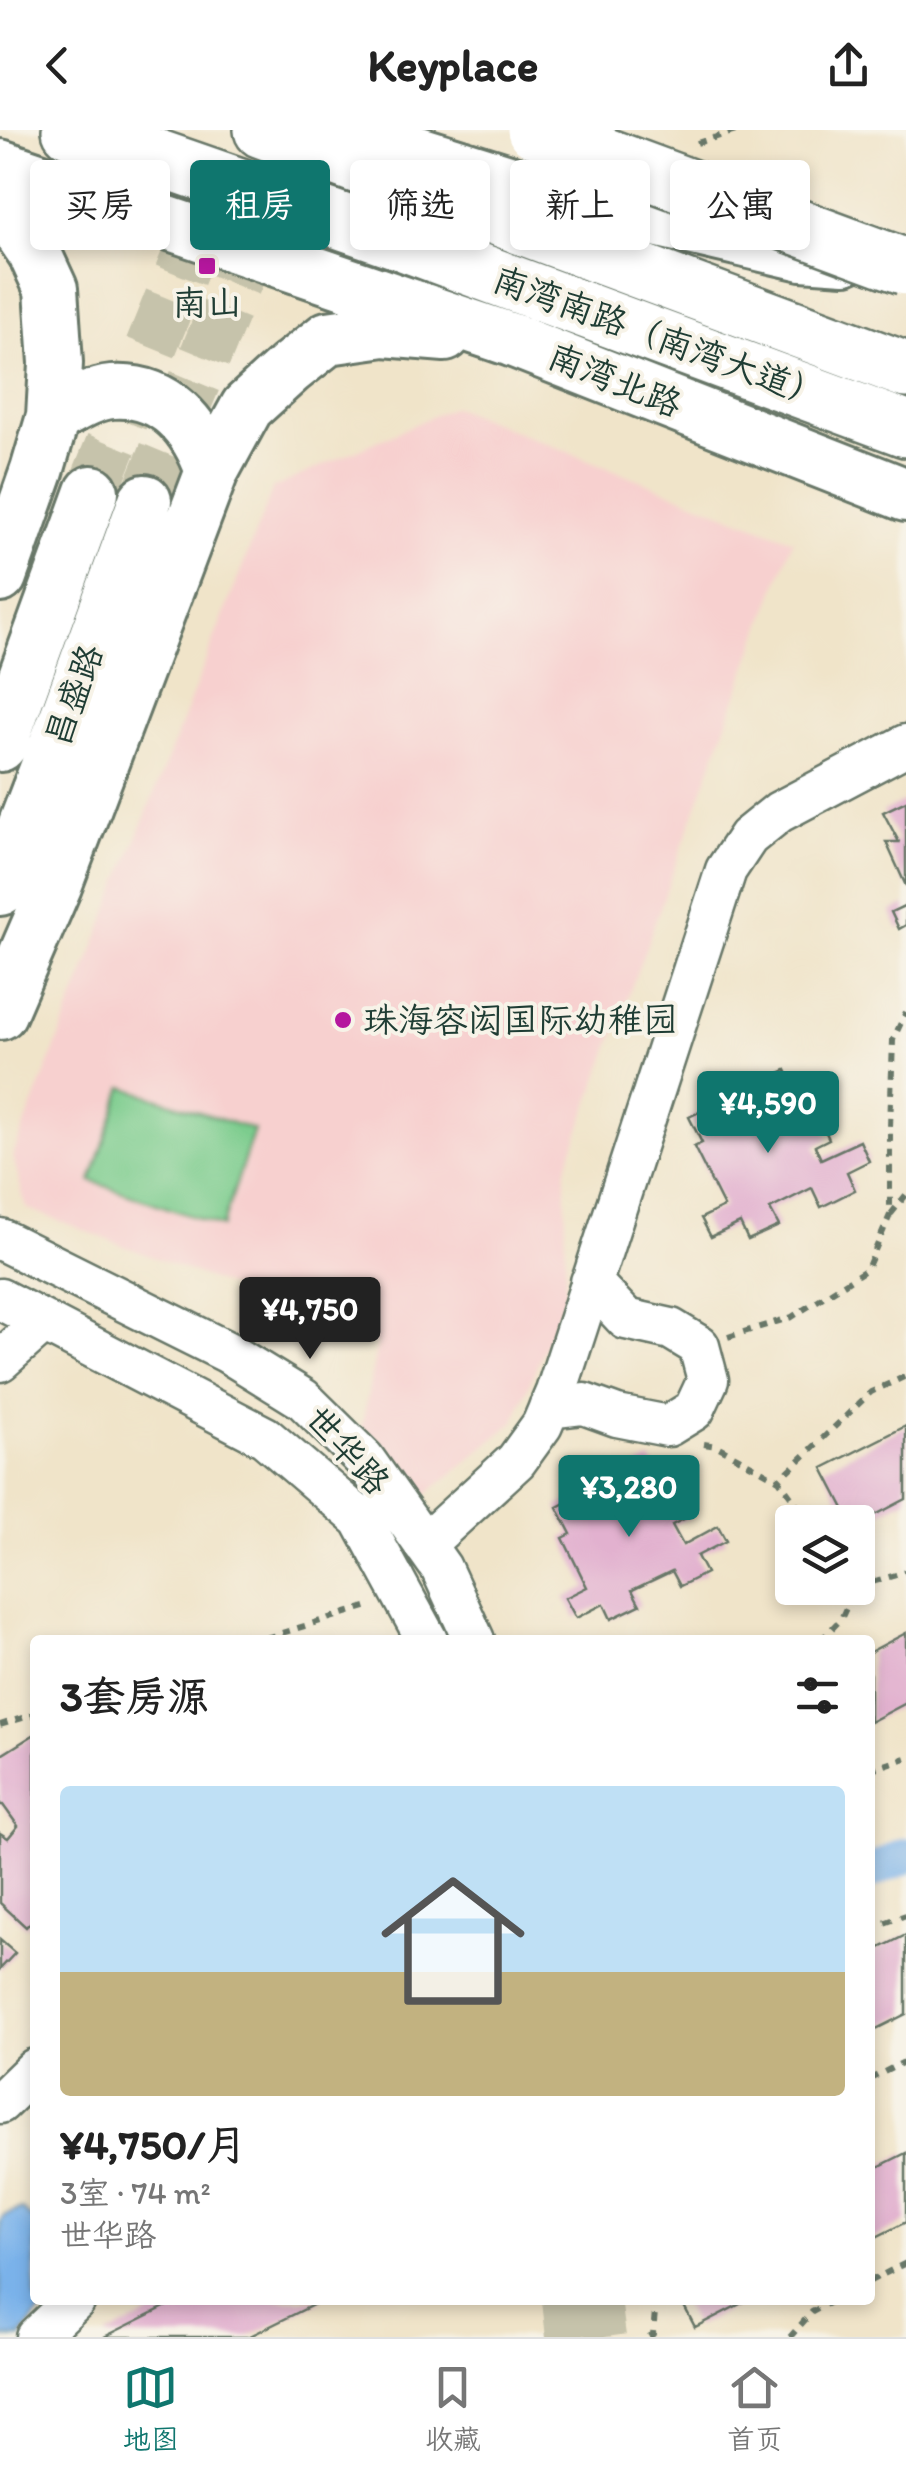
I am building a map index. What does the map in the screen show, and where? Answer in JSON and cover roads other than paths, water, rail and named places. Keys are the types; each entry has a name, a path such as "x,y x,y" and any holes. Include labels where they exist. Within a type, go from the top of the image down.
{"highway":[{"name":"南湾南路（南湾大道）","path":"70,130 401,242 906,429"},
{"name":"南湾南路（南湾大道）","path":"262,130 906,370"},
{"path":"535,130 906,264"}],"main road":[{"path":"345,130 569,200 802,254 906,264"},
{"path":"0,166 512,340"},
{"path":"0,202 34,252 51,289 56,363 53,417 0,576"},
{"path":"719,300 906,351"},
{"path":"0,1013 56,886 212,470 247,407 328,338 384,330 512,340"},
{"name":"南湾北路","path":"512,340 718,421"},
{"path":"53,417 85,399 113,392 146,396 164,403 188,426 202,444 212,470"},
{"path":"718,421 906,477"},
{"path":"718,421 906,496"},
{"name":"昌盛路","path":"0,745 92,492"},
{"name":"昌盛路","path":"0,889 145,501"}],"street":[{"path":"424,1545 516,1461 542,1425 726,870 748,838 779,812 906,744"},
{"name":"世华路","path":"0,1239 227,1352 303,1398 364,1459 440,1568 472,1635"},
{"path":"549,1408 584,1404 617,1416 668,1426 694,1410 708,1380 699,1346 671,1330 626,1320 591,1282"},
{"name":"世华路","path":"0,1300 264,1437 361,1519 424,1635"},
{"path":"0,1361 44,1322"},
{"path":"0,2103 30,2074"},
{"path":"36,2337 70,2305"}],"water":[{"path":"22,2209 30,2217 30,2305 45,2305 21,2337 0,2337 3,2216"}],"waterway":[{"path":"875,1870 906,1856"}],"tunnel":[{"path":"92,492 239,130"},
{"path":"145,501 299,130"},
{"path":"563,2305 566,2337"},
{"path":"602,2305 606,2337"}],"place":[{"name":"南山","path":"207,266"},
{"name":"珠海容闳国际幼稚园","path":"343,1020"}]}
